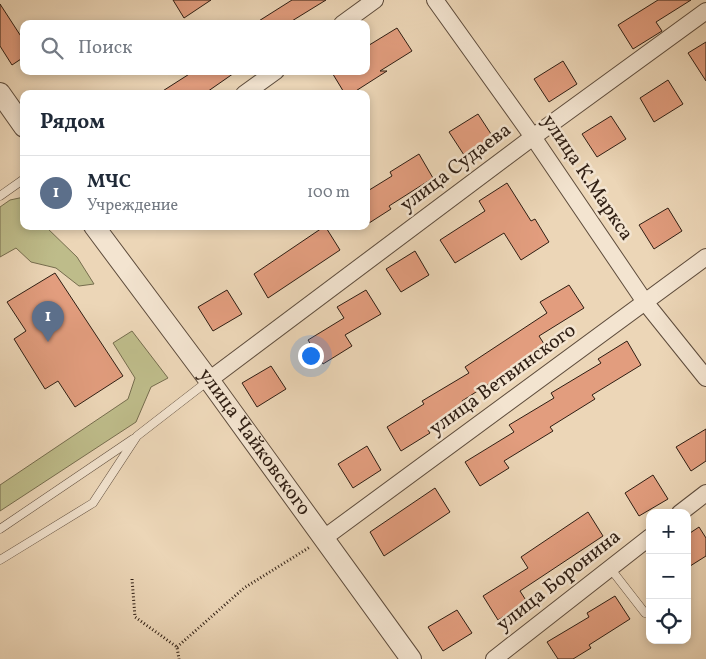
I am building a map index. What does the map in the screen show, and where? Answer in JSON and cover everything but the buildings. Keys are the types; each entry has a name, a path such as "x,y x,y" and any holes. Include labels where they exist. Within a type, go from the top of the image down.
{"street":[{"path":"348,20 375,0"},
{"name":"улица К.Маркса","path":"435,0 533,137 646,302 706,378"},
{"name":"улица Судаева","path":"209,380 533,137 706,11"},
{"path":"250,90 270,75"},
{"path":"0,93 20,122"},
{"name":"улица Чайковского","path":"97,230 209,380 412,659"},
{"name":"улица Ветвинского","path":"324,538 706,257"},
{"path":"685,509 706,492"},
{"name":"улица Боронина","path":"494,659 646,540"}],"lane":[{"path":"0,196 20,182"},
{"path":"0,529 137,436 209,380"},
{"path":"0,560 93,503 137,436"},
{"path":"610,568 645,613"}],"path":[{"path":"177,647 244,588 324,538"},
{"path":"132,579 135,617 177,647 179,659"}],"shaded area":[{"path":"20,198 20,230 49,230 77,257 94,284 79,286 56,268 31,262 16,248 0,257 0,207 10,200"},
{"path":"132,331 168,378 151,387 136,422 0,511 0,485 128,399 135,378 113,343"}],"place":[{"name":"МЧС","path":"48,342"}]}
